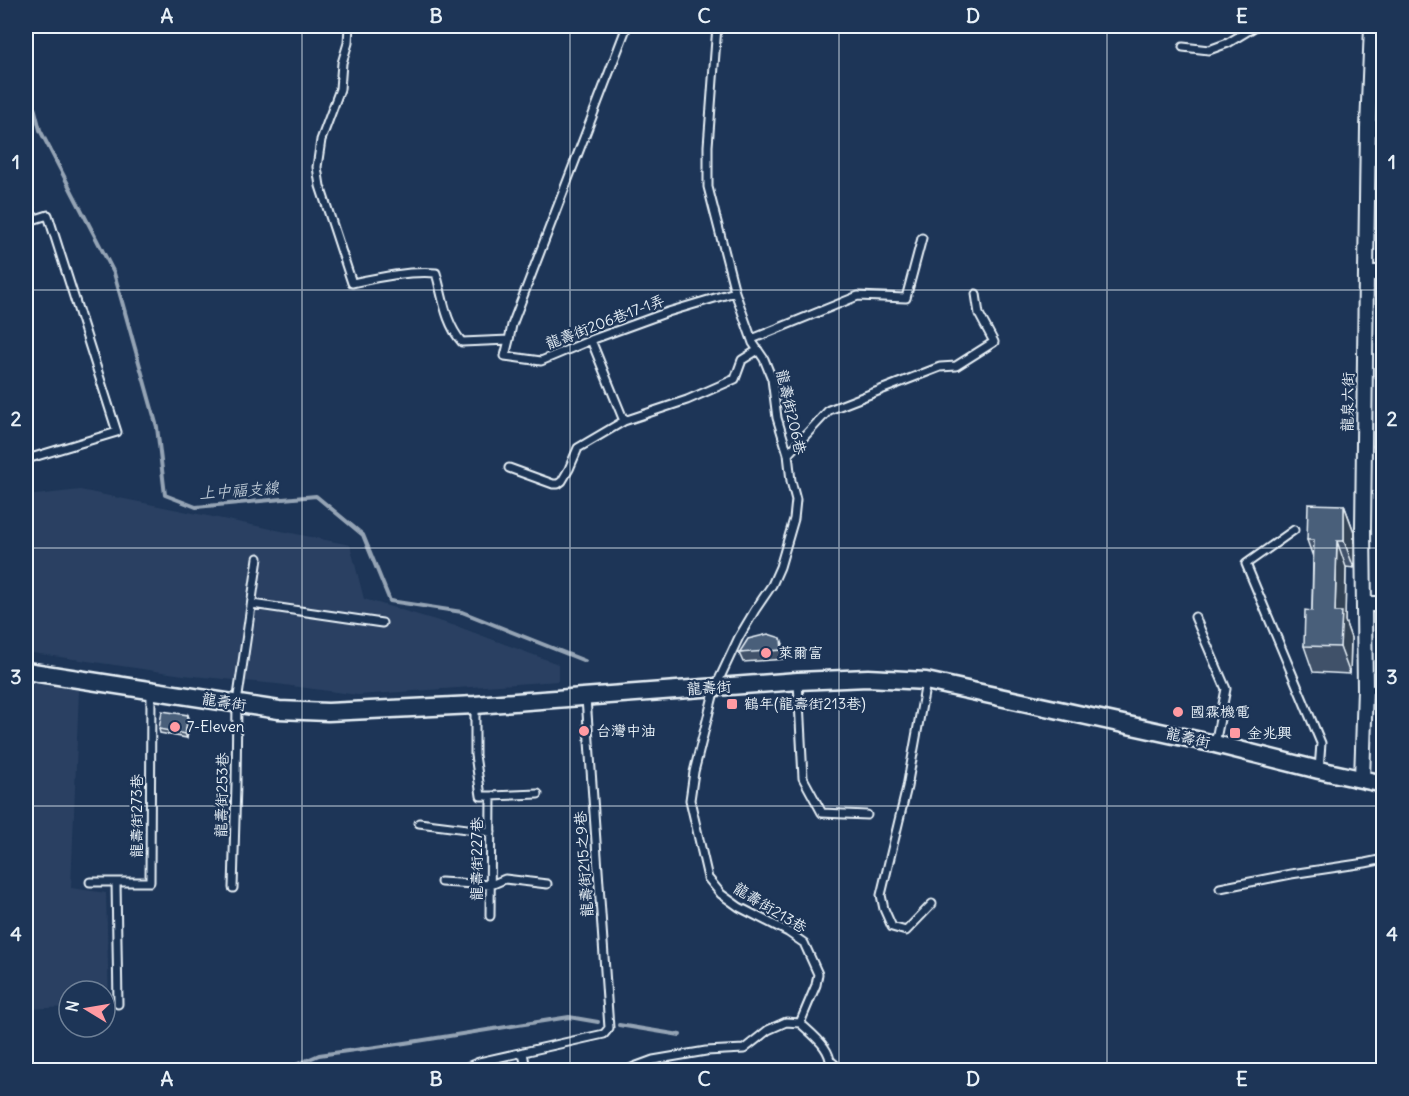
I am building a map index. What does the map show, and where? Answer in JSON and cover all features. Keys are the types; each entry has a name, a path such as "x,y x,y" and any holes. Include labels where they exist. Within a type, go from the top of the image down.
{"street":[{"name":"龍泉六街","path":"1362,779 1365,689 1363,528 1366,273 1372,26"},
{"path":"1368,128 1383,128"},
{"path":"1366,273 1383,273"},
{"path":"1365,604 1383,604"},
{"name":"龍壽街","path":"26,671 279,710 328,712 586,698 798,681 868,678 926,681 1215,744 1383,784"}],"lane":[{"path":"349,26 340,88 321,140 317,167 320,186 352,283 400,273 436,273 447,316 462,342 509,340 512,325 627,26"},
{"name":"龍壽街206巷","path":"715,688 739,637 754,610 772,585 780,567 794,519 796,500 788,454 777,418 772,379 752,339 735,292 708,188 708,146 717,26"},
{"path":"1183,47 1209,50 1228,44 1256,26"},
{"path":"26,195 29,221 48,215 117,432 27,459 26,456"},
{"path":"752,339 858,296 906,298 922,238"},
{"name":"龍壽街206巷17-1弄","path":"509,340 505,356 541,361 668,312 735,292"},
{"path":"788,454 829,410 940,368 956,366 994,342 979,314 976,294"},
{"path":"591,340 624,422"},
{"path":"509,468 558,484 569,469 578,448 624,422 687,400 735,379 742,360 758,350"},
{"path":"1294,530 1246,564 1321,743 1319,770"},
{"name":"龍壽街253巷","path":"233,888 237,703 258,558"},
{"path":"252,604 382,623"},
{"path":"1195,617 1226,689 1215,744"},
{"path":"798,681 803,778 822,813 867,814"},
{"path":"926,681 907,787 880,895 892,927 906,930 932,904"},
{"name":"龍壽街213巷","path":"715,688 694,772 690,800 698,840 708,878 721,894 738,907 788,932 804,943 818,974 816,985 800,1023"},
{"path":"1365,689 1383,690"},
{"name":"龍壽街273巷","path":"90,882 150,882 151,691"},
{"name":"龍壽街215之9巷","path":"523,1052 604,1035 609,1028 586,698"},
{"name":"龍壽街227巷","path":"475,705 475,755 481,796 491,796 490,916"},
{"path":"491,796 538,794"},
{"path":"419,823 491,832"},
{"path":"1220,888 1383,859"},
{"path":"441,882 491,885 505,879 547,884"},
{"path":"116,882 118,1004"},
{"path":"628,1071 653,1060 705,1051 744,1049 768,1030 786,1022 800,1023 829,1053 830,1071"},
{"path":"460,1071 479,1062 523,1052 526,1071"},
{"path":"831,1061 841,1071"}],"shaded area":[{"path":"1371,374 1383,384 1384,439 1370,448"},
{"path":"80,490 350,545 364,599 459,627 558,664 558,681 358,695 183,675 26,652 26,496"},
{"path":"26,683 79,690 71,888 106,893 108,979 57,979 57,1008 26,1009"}],"building":[{"path":"1308,504 1344,505 1344,541 1337,541 1335,612 1342,612 1340,647 1304,646 1305,610 1312,611 1314,540 1307,540"},
{"path":"768,634 781,638 782,650 739,653 748,639"},
{"name":"7-Eleven","path":"162,711 188,715 185,734 159,729"}],"waterway":[{"name":"上中福支線","path":"26,76 40,130 114,273 157,427 165,495 196,507 316,496 363,535 390,601 462,612 585,661"},
{"path":"284,1070 319,1055 569,1017 598,1022"},
{"path":"619,1025 680,1035"}],"place":[{"name":"萊爾富","path":"766,653"},
{"name":"鶴年(龍壽街213巷)","path":"732,704"},
{"name":"國霖機電","path":"1178,712"},
{"name":"7-Eleven","path":"175,727"},
{"name":"台灣中油","path":"584,731"},
{"name":"金兆興","path":"1235,733"}]}
